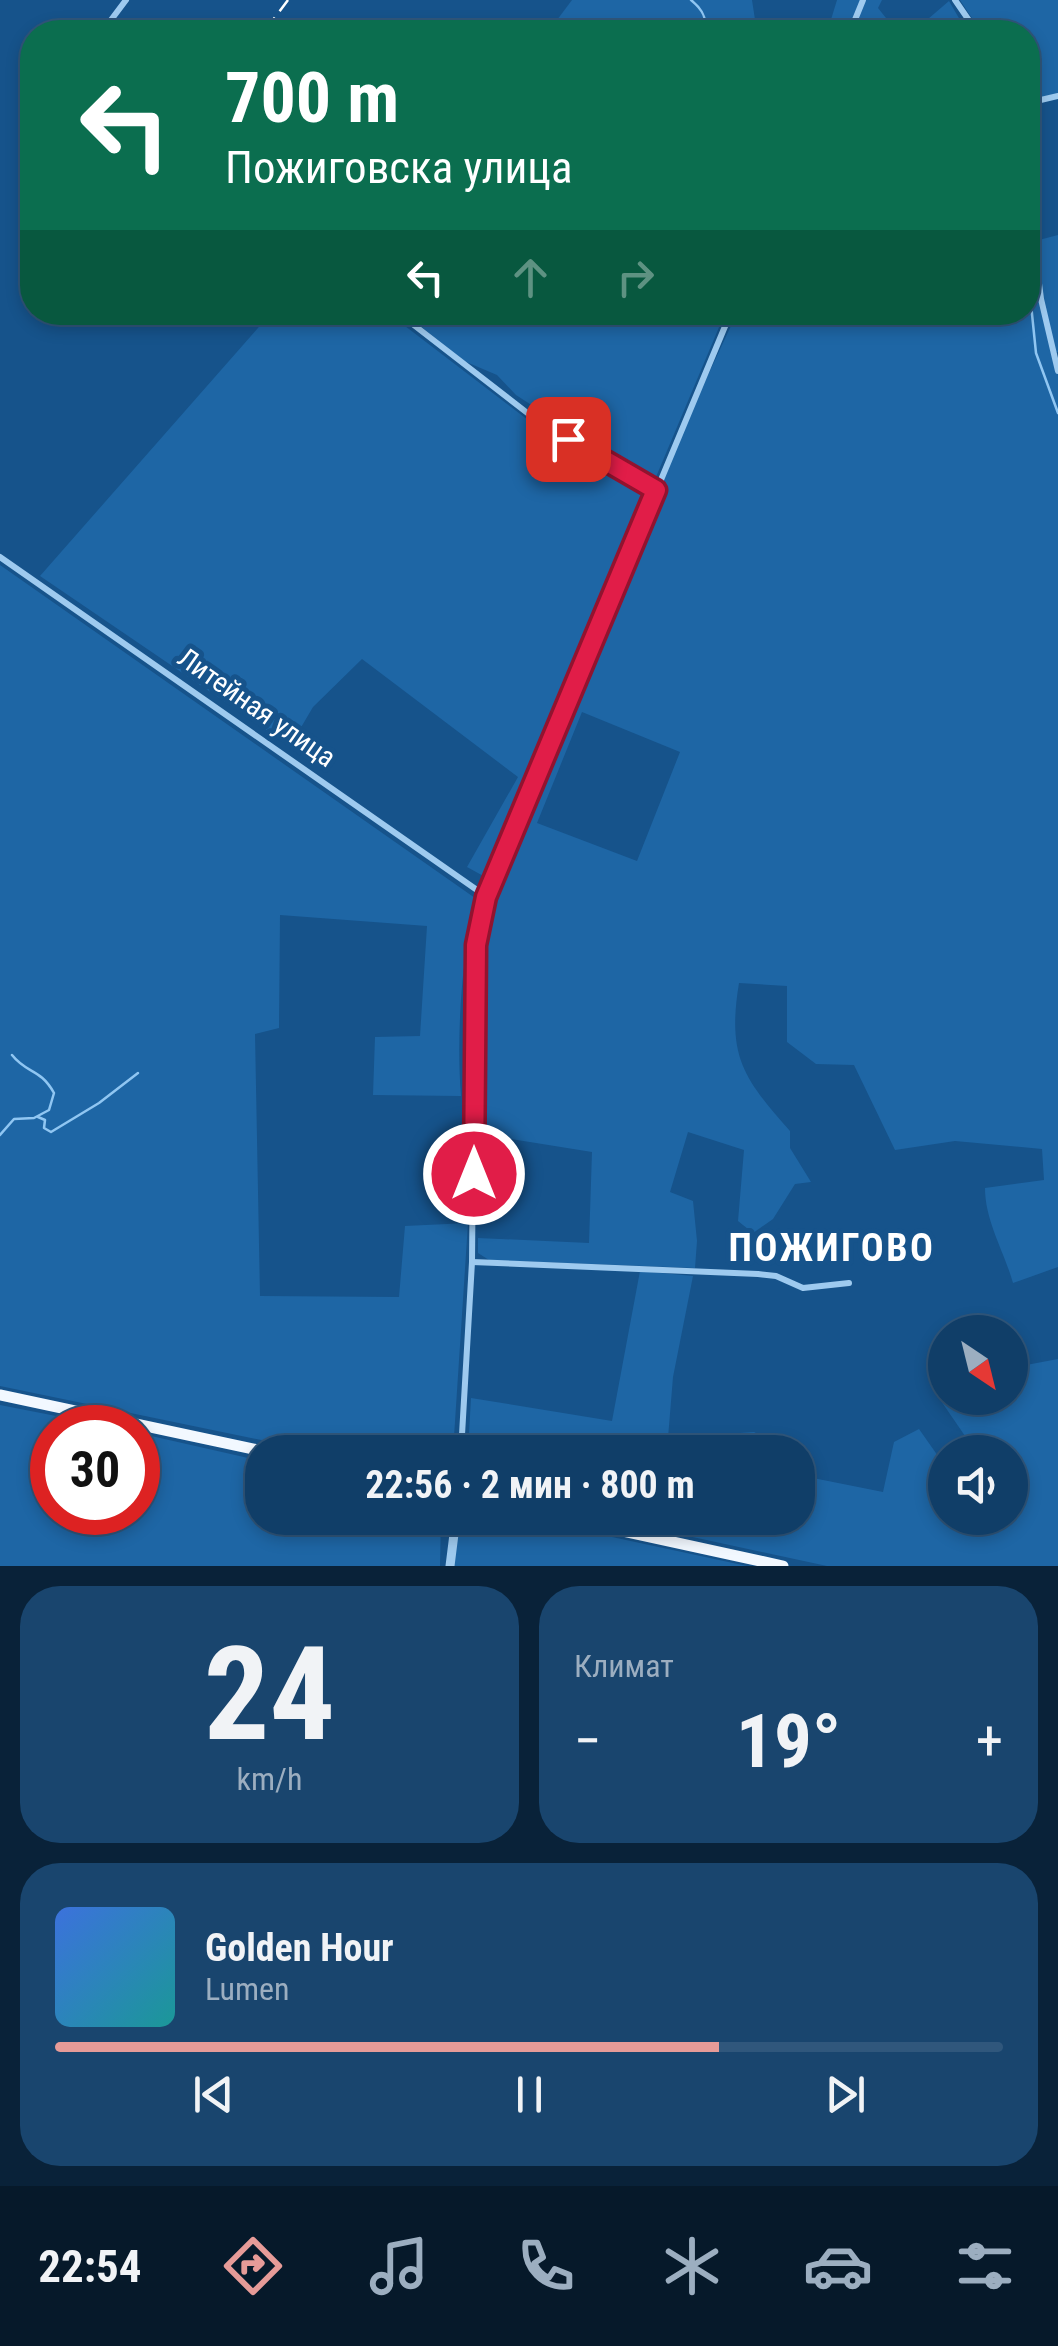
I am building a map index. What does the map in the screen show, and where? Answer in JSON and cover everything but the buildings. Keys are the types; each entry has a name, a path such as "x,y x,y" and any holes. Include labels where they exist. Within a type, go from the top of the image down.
{"highway":[{"path":"0,1395 245,1447"},
{"path":"641,1535 778,1565"}],"street":[{"path":"1040,278 1058,371"},
{"path":"414,325 539,422 656,490"},
{"path":"462,1435 472,1262 476,945 486,897 726,325"},
{"name":"Литейная улица","path":"0,557 486,897"},
{"path":"472,1262 758,1274 776,1276 802,1288 848,1283"},
{"path":"450,1566 454,1535"}],"shaded area":[{"path":"572,0 752,0 755,20 557,20"},
{"path":"837,0 882,0 878,8 888,20 831,20"},
{"path":"960,0 1058,0 1058,93 1040,98 1040,20 973,20"},
{"path":"949,1 960,20 918,20 928,19"},
{"path":"1058,235 1058,352 1051,352 1058,372 1058,1267 1013,1283 986,1200 985,1188 1044,1180 1042,1149 955,1141 895,1150 854,1065 816,1064 787,1042 787,986 739,983 735,1029 742,1064 761,1096 790,1131 790,1148 811,1182 795,1184 773,1219 753,1233 738,1221 744,1150 688,1132 670,1192 693,1201 695,1268 489,1260 478,1253 478,1238 589,1243 592,1152 479,1134 484,925 679,437 731,325 1040,325 1040,240","holes":["582,712 680,752 637,861 537,823"]},
{"path":"261,325 404,325 528,420 639,486 644,504 487,878 467,867 518,777 362,659 313,707 290,746 40,576"},
{"path":"419,325 720,325 653,484 516,395 497,375 464,361"},
{"path":"0,565 475,898 461,996 461,1096 373,1095 375,1037 420,1036 427,926 280,915 279,1028 255,1034 260,1296 399,1297 405,1226 468,1223 454,1435 245,1437 160,1419 160,1405 92,1405 0,1386"},
{"path":"640,1271 693,1276 673,1377 668,1435 469,1435 471,1398 612,1421"},
{"path":"1058,1359 1058,1566 827,1566 684,1535 815,1535 815,1478 883,1492 894,1442 919,1429 928,1442 928,1535 1028,1535 1028,1435 964,1435 951,1415 1028,1415 1028,1365"},
{"path":"0,1405 30,1411 30,1535 160,1535 160,1438 245,1457 245,1535 441,1535 440,1566 0,1566"},
{"path":"754,1432 759,1435 711,1435"},
{"path":"458,1535 603,1535 747,1566 454,1566"}],"waterway":[{"path":"691,0 704,20"},
{"path":"1033,325 1036,353 1058,413"},
{"path":"0,1135 14,1119 34,1118 49,1110 54,1093 44,1079 12,1055"},
{"path":"38,1117 45,1120 44,1128 51,1132 138,1073"}],"railway":[{"path":"273,20 288,0"}],"district":[{"name":"ПОЖИГОВО","path":"832,1248"}],"route":[{"path":"474,1174 476,945 486,897 656,490 568,439"}]}
